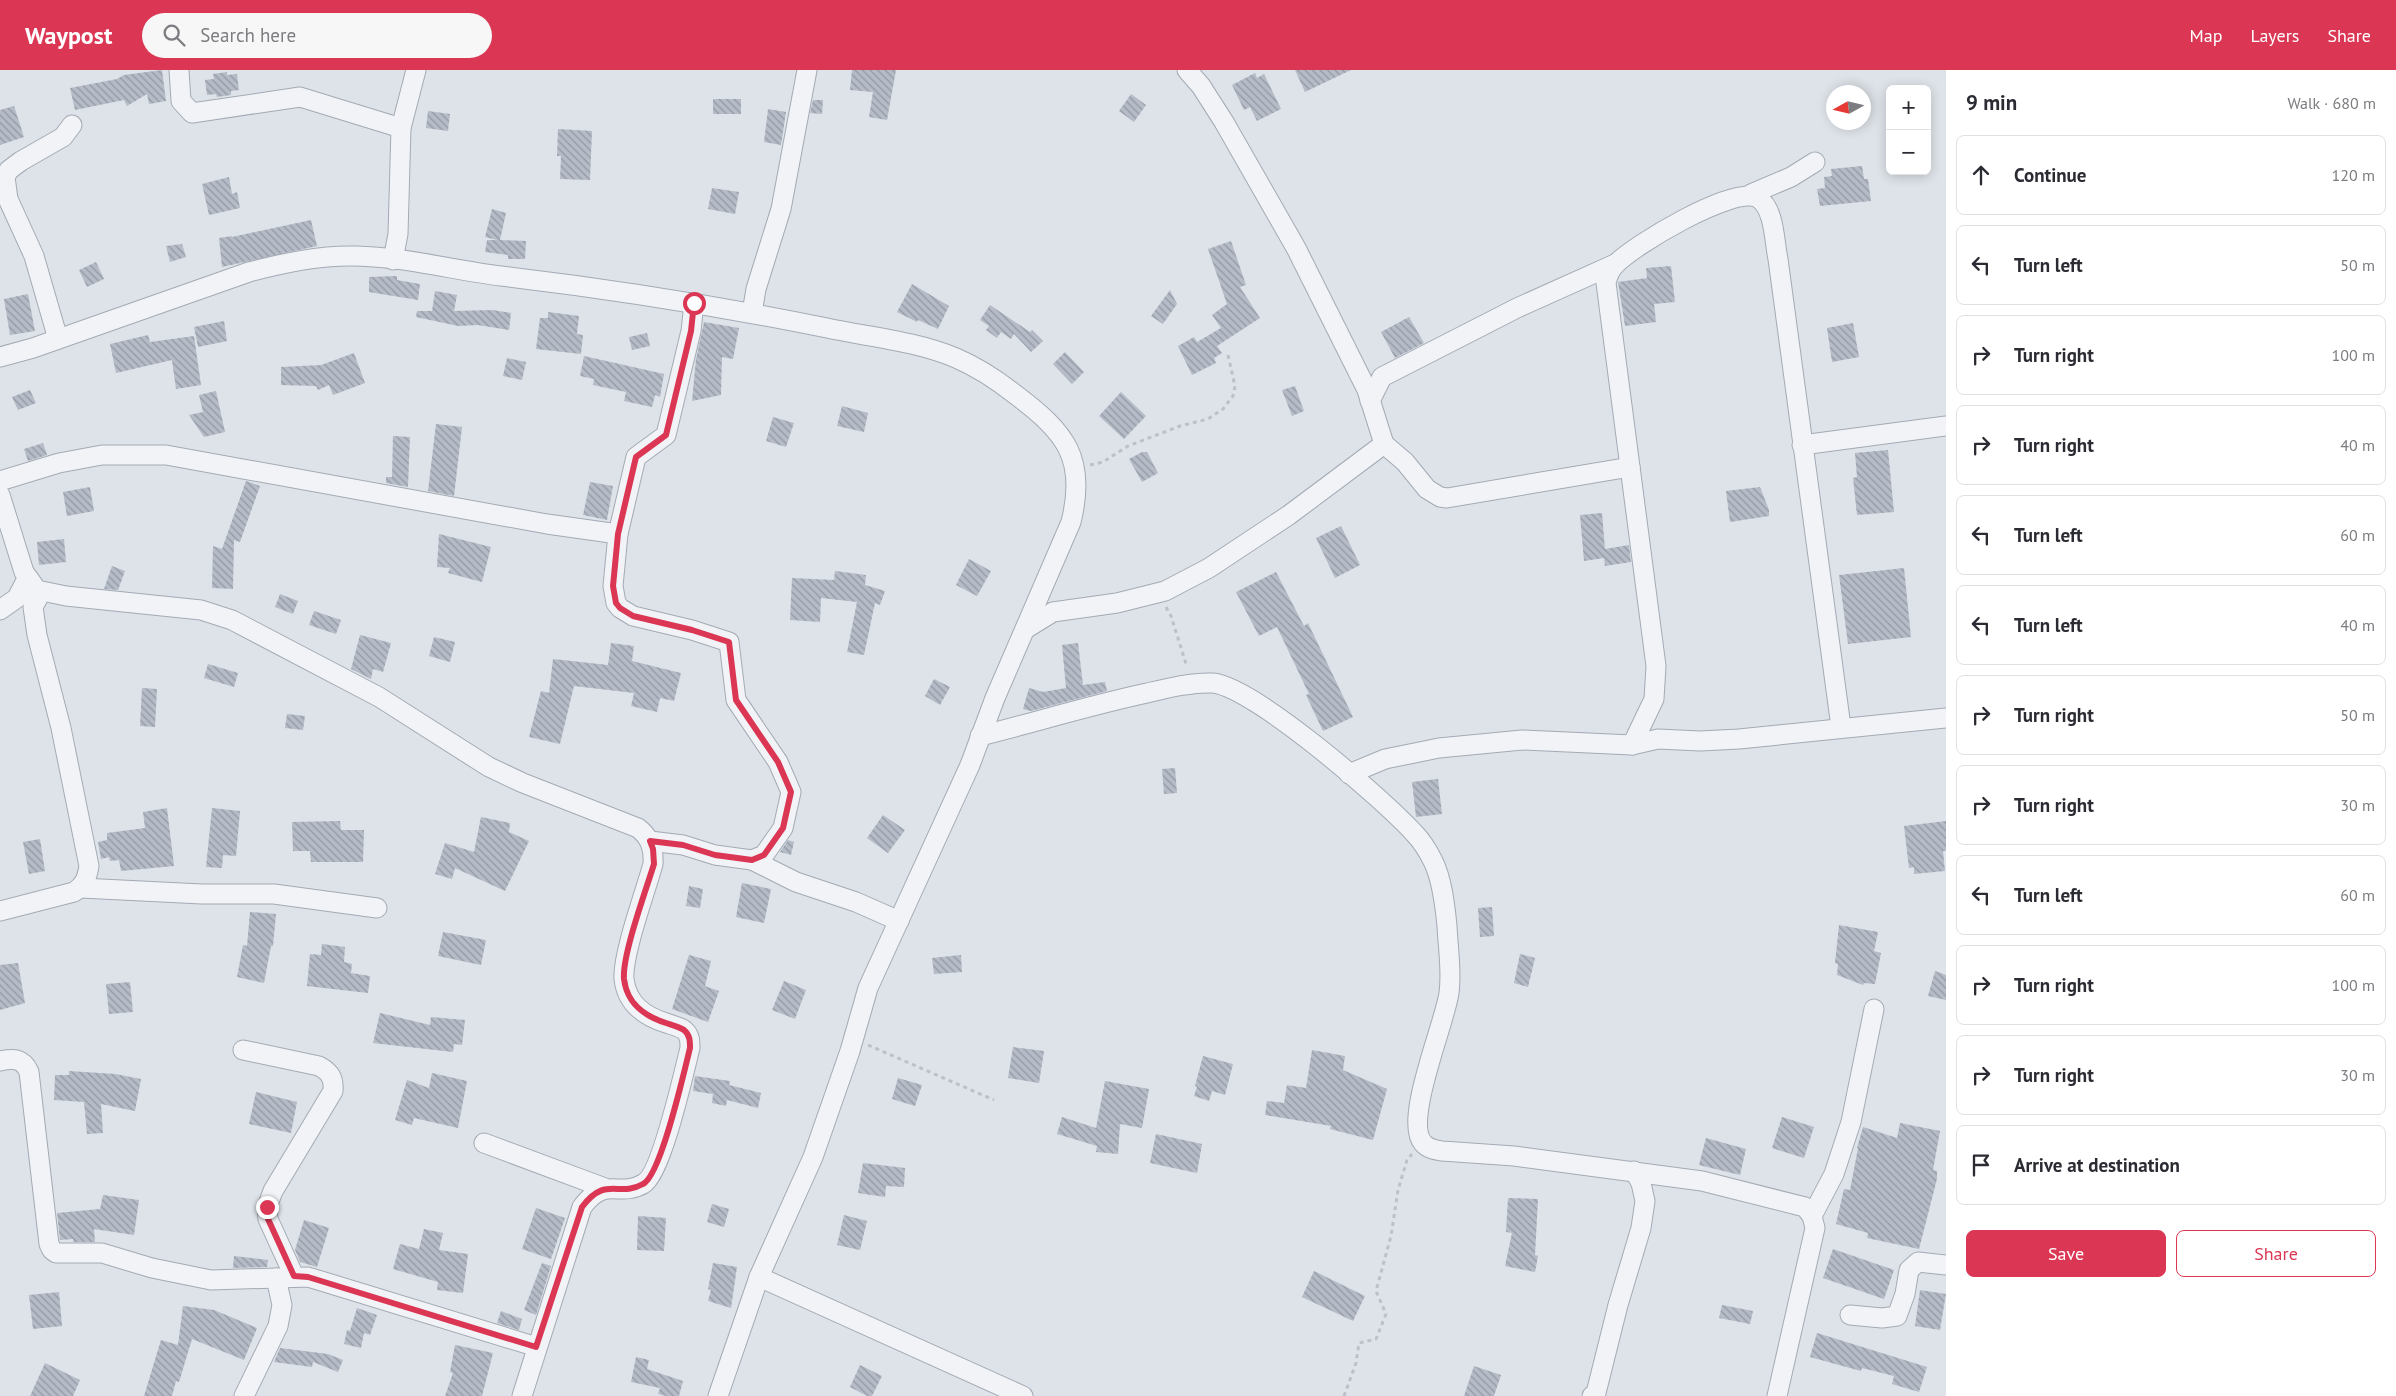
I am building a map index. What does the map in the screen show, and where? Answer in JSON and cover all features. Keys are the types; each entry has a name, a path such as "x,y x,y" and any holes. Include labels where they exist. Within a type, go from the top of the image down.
{"street":[{"path":"179,70 181,101 192,113 300,96 401,128"},
{"path":"393,260 398,234 401,128 416,70"},
{"path":"752,313 756,289 781,208 807,70"},
{"path":"1187,70 1224,122 1296,248 1367,390 1384,444 1405,462 1427,489 1440,497 1447,498 1630,467"},
{"path":"58,339 34,256 8,199 5,177 9,170 21,161 63,138 72,125"},
{"path":"1370,401 1382,376 1517,308 1615,264 1660,232 1703,210 1741,195 1751,194 1791,177 1815,162"},
{"path":"1751,194 1760,199 1770,217 1778,259 1841,727"},
{"path":"0,357 58,339 249,272 274,266 340,256 393,260 468,272 626,291 752,313 928,348 956,358 1002,384 1056,429 1068,446 1075,469 1077,498 1071,522 980,736 970,765 868,988 853,1040 813,1157 759,1277 718,1396"},
{"path":"1615,264 1609,272 1606,283 1656,666 1654,699 1632,745"},
{"path":"694,303 691,331 666,435 636,457 618,534 613,586 616,603 620,608 633,616 692,630 729,642 736,700 778,762 791,792 783,828 764,855 752,860"},
{"path":"1802,445 1946,426"},
{"path":"1027,628 1053,612 1116,603 1157,593 1209,568 1289,515 1384,444"},
{"path":"0,481 60,463 102,455 166,455 547,524 618,534"},
{"path":"0,494 28,594 61,728 89,866 87,880 81,888 74,892 0,911"},
{"path":"0,610 28,594 66,596 201,610 232,620 379,697 489,767 523,783 638,828 650,841 653,849 654,864 628,953 624,977 626,989 630,1000 642,1013 683,1029 690,1038 690,1048 659,1159 651,1178 643,1185 630,1188 605,1188 484,1143"},
{"path":"980,736 1100,703 1191,685 1212,683 1236,690 1308,740 1349,774 1415,834 1434,862 1445,905 1449,957 1449,993 1417,1112 1418,1133 1422,1142 1431,1149 1442,1151 1514,1156 1702,1181 1805,1207 1812,1216 1815,1228 1777,1396"},
{"path":"1349,774 1385,759 1439,748 1522,740 1632,745 1658,739 1700,741 1739,739 1841,727 1946,718"},
{"path":"650,841 683,845 715,855 752,860 796,882 856,902 899,920"},
{"path":"81,888 202,894 274,894 377,908"},
{"path":"1812,1216 1834,1174 1851,1122 1874,1009"},
{"path":"243,1050 319,1066 328,1071 334,1081 333,1091 273,1191 267,1207 268,1219 285,1277 282,1305 278,1326 244,1396"},
{"path":"0,1060 17,1059 26,1065 29,1072 49,1244 52,1250 56,1252 102,1254 152,1268 211,1280 308,1277 536,1347"},
{"path":"1592,1396 1596,1393 1618,1305 1641,1228 1645,1201 1641,1183 1634,1171"},
{"path":"522,1396 582,1207 591,1195 605,1188"},
{"path":"1850,1315 1882,1318 1897,1316 1906,1294 1909,1270 1918,1262 1946,1265"},
{"path":"759,1277 1023,1396"}],"path":[{"path":"1075,469 1103,462 1128,446 1180,426 1208,419 1223,409 1233,396 1235,386 1228,356"},
{"path":"1157,593 1171,616 1191,685"},
{"path":"853,1040 994,1100"},
{"path":"1344,1396 1356,1363 1359,1343 1376,1339 1386,1314 1376,1290 1391,1236 1398,1190 1407,1160 1422,1142"}],"building":[{"path":"162,70 166,101 149,104 147,94 127,106 124,100 75,110 70,88 117,79 124,75"},
{"path":"852,70 896,70 887,120 869,117 873,92 850,90"},
{"path":"1295,70 1351,70 1305,92"},
{"path":"227,72 227,75 237,74 239,90 231,91 231,95 217,97 216,94 207,95 205,80 214,79 213,74"},
{"path":"1255,73 1257,78 1264,74 1281,109 1257,121 1250,107 1244,110 1232,85"},
{"path":"1131,94 1146,105 1134,122 1119,111"},
{"path":"713,99 741,99 741,114 713,114"},
{"path":"813,100 823,100 822,114 810,113"},
{"path":"14,106 24,137 0,145 0,110"},
{"path":"768,109 786,112 781,145 764,142"},
{"path":"428,111 450,114 448,131 426,128"},
{"path":"558,129 592,131 590,180 560,179 561,156 557,156"},
{"path":"1862,166 1864,179 1868,179 1871,201 1820,206 1817,189 1825,188 1824,177 1832,176 1831,169"},
{"path":"229,177 232,194 237,192 240,208 209,215 202,184"},
{"path":"712,188 739,192 735,214 708,209"},
{"path":"492,209 506,213 500,240 526,241 525,259 508,259 508,255 485,252 487,240 497,240 485,237"},
{"path":"311,220 317,246 222,267 219,238 232,237"},
{"path":"1231,241 1246,285 1240,287 1260,318 1217,346 1222,353 1214,358 1216,363 1192,375 1178,346 1194,337 1197,342 1221,328 1212,315 1227,304 1208,249"},
{"path":"182,244 186,257 170,262 166,246"},
{"path":"96,262 104,279 87,287 79,270"},
{"path":"1671,266 1675,302 1654,304 1656,322 1625,326 1618,282 1647,278 1646,268"},
{"path":"397,276 397,280 420,284 418,300 369,292 369,277"},
{"path":"912,284 949,306 938,329 918,320 917,322 897,312"},
{"path":"1170,290 1177,304 1163,324 1151,316"},
{"path":"435,291 457,295 454,311 492,310 511,313 509,330 478,325 458,326 416,317 417,311 432,311"},
{"path":"28,294 35,331 10,335 4,299"},
{"path":"990,305 1030,332 1032,330 1043,341 1031,352 1014,334 1011,339 1001,332 997,338 986,330 989,326 980,320"},
{"path":"548,312 579,316 577,334 583,335 581,354 536,349 540,318 548,318"},
{"path":"1409,317 1424,343 1395,358 1381,332"},
{"path":"224,321 227,341 198,347 194,327"},
{"path":"704,322 739,328 733,359 722,357 721,395 692,401 696,359"},
{"path":"1853,323 1859,357 1832,362 1827,328"},
{"path":"647,333 650,346 632,350 629,337"},
{"path":"148,335 150,342 194,336 201,385 176,389 172,360 116,373 110,344"},
{"path":"1065,352 1084,372 1072,384 1053,364"},
{"path":"354,353 365,383 333,395 329,385 318,390 316,386 281,385 281,367 321,365"},
{"path":"584,356 664,374 660,397 655,395 652,407 624,401 626,392 593,385 594,379 580,376"},
{"path":"507,358 526,362 522,380 503,376"},
{"path":"1295,386 1304,411 1292,416 1282,390"},
{"path":"30,390 36,403 18,410 12,397"},
{"path":"216,391 225,432 204,437 189,415 203,412 199,395"},
{"path":"1121,392 1146,416 1124,439 1099,416"},
{"path":"842,406 868,413 864,432 837,426"},
{"path":"773,417 794,423 786,447 766,441"},
{"path":"436,424 462,427 454,496 428,491"},
{"path":"393,436 410,437 408,487 386,483 386,477 392,477"},
{"path":"43,443 47,455 28,461 24,449"},
{"path":"1888,450 1894,512 1857,515 1853,478 1857,477 1855,453"},
{"path":"1142,452 1147,452 1158,473 1142,482 1129,459"},
{"path":"246,481 260,486 240,542 234,540 233,589 212,588 213,546 222,549"},
{"path":"590,482 613,486 607,520 583,515"},
{"path":"90,487 94,511 67,516 63,492"},
{"path":"1760,487 1769,510 1769,516 1730,522 1726,491"},
{"path":"1602,513 1605,549 1629,545 1631,562 1605,566 1604,558 1584,561 1580,515"},
{"path":"1341,526 1360,565 1335,578 1316,538"},
{"path":"439,534 491,547 482,582 448,573 450,568 437,567"},
{"path":"64,539 66,562 39,565 37,542"},
{"path":"969,559 991,571 977,596 956,585"},
{"path":"112,566 125,571 118,590 104,589"},
{"path":"1904,568 1911,637 1848,644 1839,575"},
{"path":"835,571 866,575 865,585 885,591 880,605 875,603 864,655 847,652 857,602 821,598 820,622 790,620 792,578 834,580"},
{"path":"1276,572 1304,626 1308,623 1353,717 1323,731 1306,695 1309,694 1277,627 1259,636 1236,592"},
{"path":"280,594 298,601 293,614 275,607"},
{"path":"314,611 341,620 336,634 309,625"},
{"path":"360,635 391,643 383,672 373,669 371,679 351,669"},
{"path":"434,637 455,642 450,662 429,656"},
{"path":"611,643 634,646 632,661 681,673 674,701 660,698 657,712 631,706 634,693 574,686 560,744 529,737 541,691 549,693 553,659 608,665"},
{"path":"1078,643 1083,685 1105,682 1107,691 1031,711 1023,709 1029,688 1043,692 1066,688 1062,645"},
{"path":"208,664 238,673 234,687 204,678"},
{"path":"934,679 950,687 940,705 925,696"},
{"path":"142,688 157,689 155,727 140,726"},
{"path":"287,714 305,716 303,730 285,728"},
{"path":"1175,768 1177,793 1164,794 1162,769"},
{"path":"1438,779 1442,814 1416,817 1412,782"},
{"path":"167,808 174,866 121,871 119,860 110,861 109,857 101,859 98,842 107,840 107,833 145,828 143,812"},
{"path":"212,808 240,811 236,856 223,855 222,868 206,867"},
{"path":"883,815 905,830 888,853 867,838"},
{"path":"481,817 510,823 509,832 529,841 505,891 455,868 452,879 435,874 445,843 474,852"},
{"path":"340,821 341,830 364,830 363,862 311,862 310,851 293,851 292,822"},
{"path":"1946,821 1946,851 1943,851 1945,871 1914,874 1914,867 1909,868 1904,826"},
{"path":"40,839 45,871 29,874 23,842"},
{"path":"788,840 794,842 791,855 780,852"},
{"path":"742,883 771,889 764,923 736,917"},
{"path":"689,886 703,889 700,908 686,906"},
{"path":"1492,907 1494,936 1480,937 1478,908"},
{"path":"250,912 276,914 273,946 271,946 264,983 237,977 243,945 247,946"},
{"path":"1839,925 1878,932 1874,951 1881,953 1875,984 1864,983 1863,985 1837,975 1838,964 1835,963"},
{"path":"443,932 486,940 481,965 438,956"},
{"path":"322,944 345,947 344,962 352,964 351,973 370,976 368,993 307,986 310,954 321,955"},
{"path":"1520,954 1535,958 1528,987 1514,983"},
{"path":"689,955 711,961 705,986 719,991 708,1022 672,1009"},
{"path":"961,955 962,972 934,974 932,958"},
{"path":"18,963 25,1003 0,1010 0,965"},
{"path":"1935,971 1946,975 1946,1000 1928,996"},
{"path":"784,981 806,990 795,1019 772,1010"},
{"path":"130,982 133,1012 109,1014 106,984"},
{"path":"380,1013 430,1025 431,1017 465,1020 462,1045 454,1044 453,1052 373,1043"},
{"path":"1013,1047 1044,1051 1039,1083 1008,1078"},
{"path":"1312,1050 1345,1056 1343,1070 1387,1089 1373,1140 1330,1129 1331,1126 1265,1115 1267,1101 1284,1103 1287,1085 1306,1088"},
{"path":"1203,1056 1233,1064 1225,1095 1212,1091 1209,1101 1194,1096"},
{"path":"69,1071 115,1074 141,1079 135,1111 101,1104 103,1133 87,1134 84,1102 54,1100 55,1075 69,1075"},
{"path":"432,1073 467,1081 458,1128 414,1118 412,1125 395,1120 407,1080 429,1088"},
{"path":"695,1076 730,1081 729,1085 761,1093 758,1108 727,1100 726,1106 712,1103 713,1094 693,1091"},
{"path":"898,1078 922,1085 915,1106 892,1099"},
{"path":"1105,1081 1149,1089 1142,1128 1120,1124 1118,1154 1096,1152 1097,1146 1057,1134 1062,1117 1096,1128"},
{"path":"256,1092 297,1102 291,1133 249,1124"},
{"path":"1782,1117 1814,1127 1804,1158 1772,1148"},
{"path":"1900,1123 1940,1131 1933,1170 1937,1171 1937,1179 1919,1249 1867,1238 1868,1233 1836,1224 1844,1189 1850,1190 1857,1148 1863,1127 1897,1138"},
{"path":"1156,1134 1202,1144 1197,1173 1150,1163"},
{"path":"1706,1138 1746,1149 1740,1175 1699,1165"},
{"path":"863,1163 905,1168 904,1187 886,1186 885,1197 858,1193"},
{"path":"103,1195 139,1200 134,1235 94,1229 95,1242 73,1242 73,1239 60,1240 57,1213 100,1209"},
{"path":"1508,1198 1538,1199 1535,1255 1538,1256 1535,1272 1505,1266 1512,1233 1506,1232"},
{"path":"712,1204 729,1209 724,1227 707,1222"},
{"path":"536,1208 565,1218 551,1259 522,1249"},
{"path":"844,1215 867,1221 860,1250 837,1245"},
{"path":"638,1216 666,1218 664,1251 637,1250"},
{"path":"304,1220 329,1228 317,1267 300,1262 295,1250"},
{"path":"424,1229 443,1233 439,1250 468,1254 463,1293 437,1290 438,1282 393,1269 400,1244 419,1249"},
{"path":"1833,1249 1894,1270 1884,1299 1823,1278"},
{"path":"234,1256 268,1260 267,1267 233,1268"},
{"path":"542,1263 551,1266 536,1315 524,1310"},
{"path":"713,1263 737,1267 731,1308 708,1301 711,1290 708,1289"},
{"path":"1314,1271 1365,1296 1353,1321 1302,1297"},
{"path":"1920,1290 1946,1294 1940,1330 1915,1326"},
{"path":"59,1292 62,1326 33,1329 29,1295"},
{"path":"1722,1305 1753,1311 1750,1324 1719,1318"},
{"path":"183,1306 214,1310 257,1328 244,1360 192,1339 179,1382 176,1381 172,1396 144,1396 161,1340 178,1345"},
{"path":"357,1308 377,1315 370,1335 364,1333 361,1348 344,1344 347,1330 350,1331"},
{"path":"501,1311 522,1319 519,1330 497,1323"},
{"path":"1817,1333 1927,1367 1919,1392 1892,1384 1894,1376 1862,1368 1861,1371 1810,1357"},
{"path":"455,1345 493,1353 482,1396 445,1396 453,1373 450,1372"},
{"path":"280,1348 328,1354 343,1360 338,1372 313,1362 312,1367 274,1362"},
{"path":"636,1357 649,1360 647,1369 683,1381 679,1396 658,1394 660,1388 631,1382"},
{"path":"45,1363 80,1380 73,1396 30,1396"},
{"path":"860,1365 882,1376 872,1396 867,1396 850,1387"},
{"path":"1474,1366 1501,1375 1494,1396 1464,1396"}],"route":[{"path":"267,1207 268,1219 294,1276 308,1277 536,1347 582,1207 591,1195 605,1188 630,1188 643,1185 651,1178 659,1159 690,1048 690,1038 683,1029 658,1021 642,1013 630,1000 626,989 624,977 628,953 654,864 653,849 650,841 683,845 715,855 752,860 764,855 783,828 791,792 778,762 736,700 729,656 729,642 692,630 633,616 620,608 616,603 614,594 613,579 618,534 636,457 666,435 691,331 694,303"}]}
